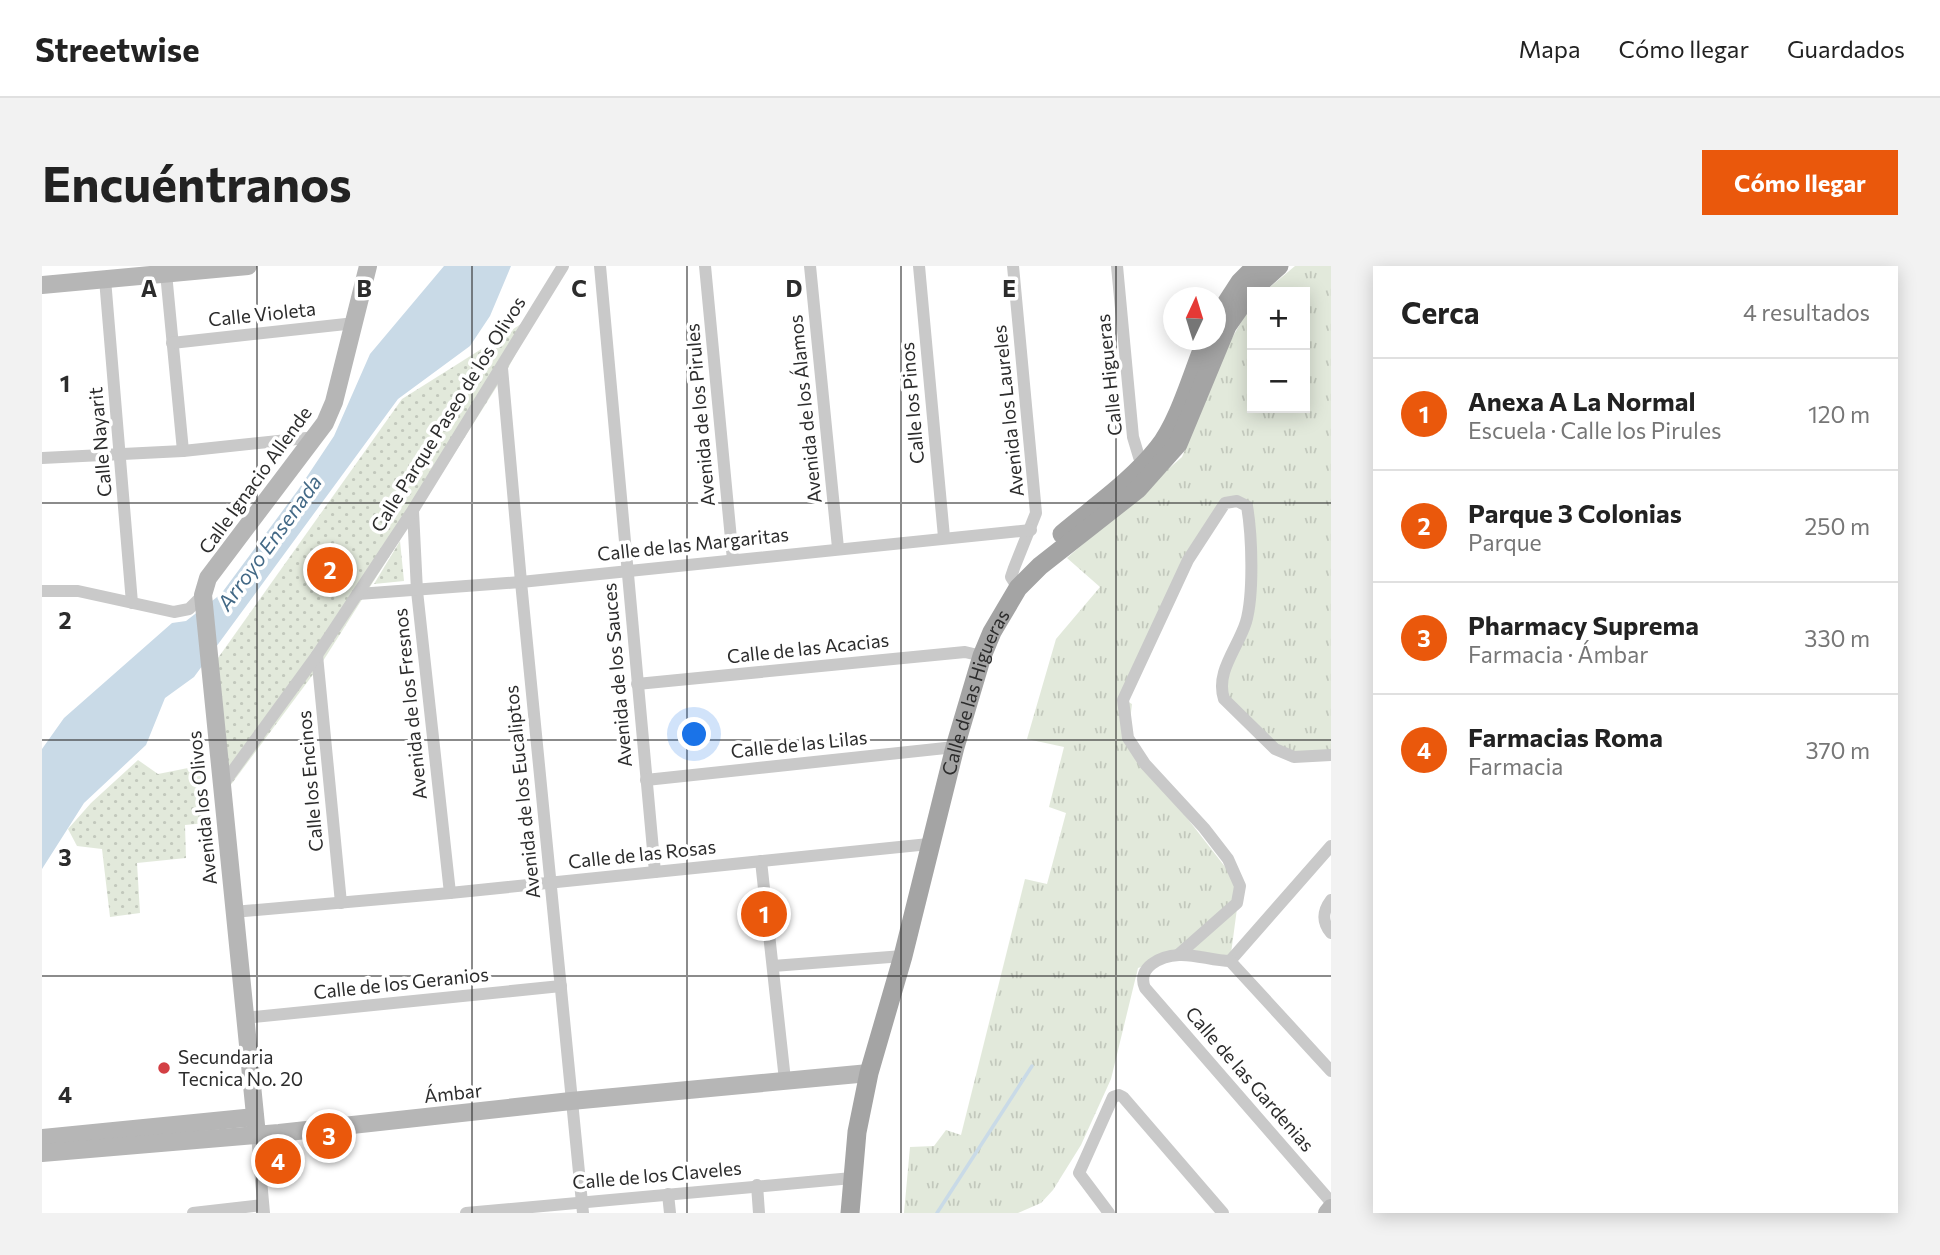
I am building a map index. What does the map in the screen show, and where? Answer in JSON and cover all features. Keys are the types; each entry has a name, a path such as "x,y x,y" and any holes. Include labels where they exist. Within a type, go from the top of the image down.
{"main road":[{"name":"Calle de las Higueras","path":"838,1213 860,1106 863,1073 977,654 992,632 1015,582 1097,523 1147,471 1178,444 1227,326 1252,290 1279,266"},
{"path":"1226,302 1254,267"},
{"name":"Calle de las Higueras","path":"1147,471 1169,431 1202,350"},
{"name":"Calle de las Higueras","path":"846,1178 850,1213"}],"street":[{"path":"42,285 101,275 248,266"},
{"name":"Calle Ignacio Allende","path":"203,594 208,578 316,437 334,402 368,266"},
{"name":"Calle Parque Paseo de los Olivos","path":"221,788 317,656 358,594 564,266"},
{"name":"Avenida de los Sauces","path":"600,266 655,872"},
{"name":"Avenida de los Pirules","path":"705,266 733,559"},
{"name":"Avenida de los Álamos","path":"810,266 838,548"},
{"name":"Calle los Pinos","path":"919,266 944,537"},
{"name":"Avenida los Laureles","path":"1013,266 1036,504 1031,530 1016,559 1015,582"},
{"name":"Calle Higueras","path":"1117,266 1133,437 1147,471"},
{"path":"166,273 183,450"},
{"name":"Calle Nayarit","path":"101,275 132,603"},
{"name":"Calle Violeta","path":"172,343 355,323"},
{"name":"Avenida de los Eucaliptos","path":"502,368 582,1207"},
{"path":"42,458 183,450 316,437"},
{"path":"1178,955 1237,903 1240,886 1228,859 1204,828 1144,764 1128,738 1123,699 1188,560 1225,503 1237,501 1247,506 1250,522 1250,579 1246,621 1223,675 1220,689 1224,699 1275,749 1294,757 1331,755"},
{"name":"Avenida de los Fresnos","path":"413,510 417,591 450,893"},
{"name":"Calle de las Margaritas","path":"358,594 521,582 1031,530"},
{"path":"42,591 78,591 174,612 189,609 203,594"},
{"name":"Avenida los Olivos","path":"203,594 256,1126"},
{"name":"Calle de las Acacias","path":"637,684 977,654"},
{"name":"Calle los Encinos","path":"317,656 341,903"},
{"name":"Calle de las Lilas","path":"646,780 950,747"},
{"name":"Calle de las Rosas","path":"233,912 924,845"},
{"path":"1230,961 1331,846"},
{"path":"761,861 785,1080"},
{"path":"1331,900 1324,909 1324,921 1331,933"},
{"path":"1178,955 1230,961 1331,1071"},
{"name":"Calle de las Gardenias","path":"1178,955 1151,963 1142,980 1145,988 1331,1202"},
{"path":"773,966 897,956"},
{"name":"Calle de los Geranios","path":"244,1018 561,986"},
{"name":"Ámbar","path":"42,1138 256,1126 571,1101 863,1073"},
{"path":"1110,1213 1079,1173 1114,1097 1119,1095 1223,1213"},
{"path":"196,1213 264,1209 256,1126"},
{"name":"Ámbar","path":"42,1153 256,1126"},
{"name":"Calle de los Claveles","path":"466,1213 582,1207 668,1194 846,1178"},
{"path":"757,1185 759,1213"},
{"path":"668,1194 670,1213"},
{"path":"1327,1213 1331,1208"}],"green space":[{"path":"1295,266 1331,266 1331,755 1275,749 1221,689 1246,621 1247,506 1225,503 1188,560 1123,699 1132,704 1128,738 1145,764 1240,886 1230,961 1178,955 1138,968 1111,1079 1081,1145 1053,1190 1041,1203 1018,1213 904,1213 910,1147 934,1146 946,1130 961,1135 1025,879 1047,884 1066,813 1049,807 1064,747 1027,739 1056,639 1100,587 1067,558 1182,457 1227,347 1247,312 1247,413 1310,413 1310,287 1270,287"},
{"path":"537,314 506,372 323,661 230,786 213,665 402,399"},
{"path":"400,541 404,581 374,584"},
{"path":"138,760 158,774 203,765 206,823 185,825 186,858 137,863 140,913 110,917 102,849 77,846 68,829 91,803"}],"water":[{"name":"Arroyo Ensenada","path":"444,266 511,266 490,316 470,346 398,399 194,677 165,698 146,745 84,803 42,869 42,749 64,718 172,623 186,621 221,594 298,490 334,436 370,354"}],"waterway":[{"path":"937,1213 1032,1066"}],"place":[{"name":"Parque 3 Colonias","path":"330,570"},
{"name":"Anexa A La Normal","path":"764,914"},
{"name":"Secundaria Tecnica No. 20","path":"164,1068"},
{"name":"Pharmacy Suprema","path":"329,1136"},
{"name":"Farmacias Roma","path":"278,1161"}]}
